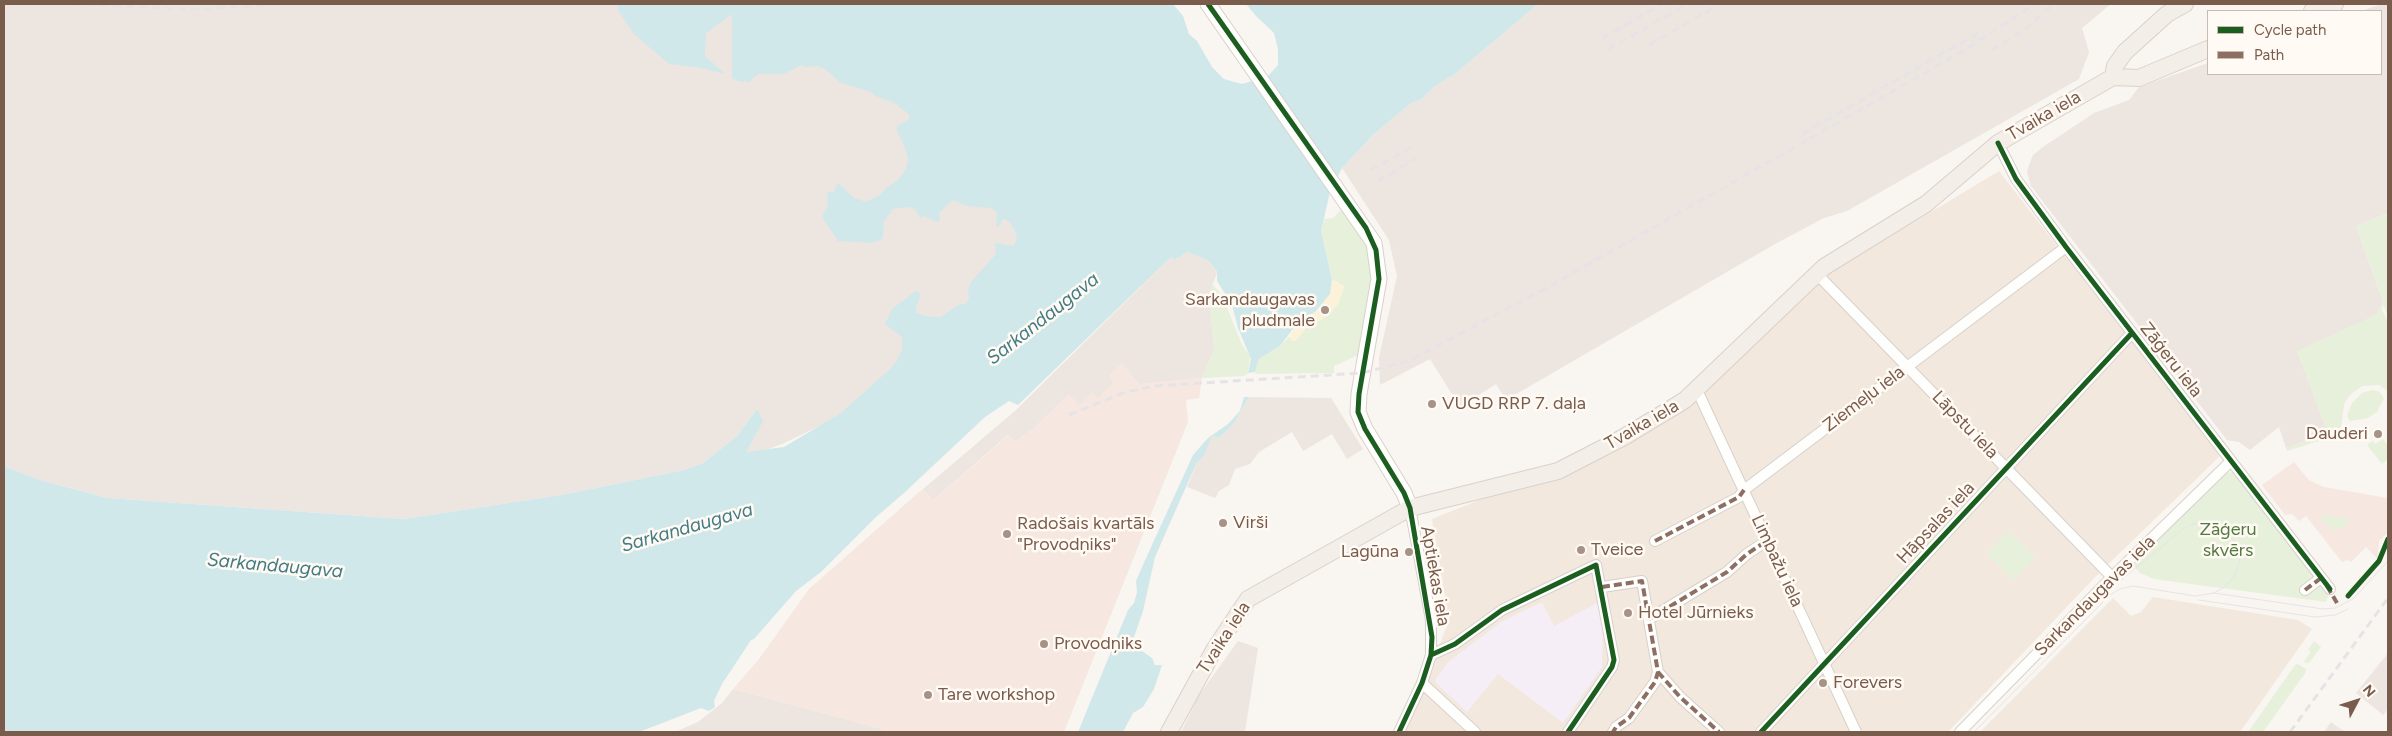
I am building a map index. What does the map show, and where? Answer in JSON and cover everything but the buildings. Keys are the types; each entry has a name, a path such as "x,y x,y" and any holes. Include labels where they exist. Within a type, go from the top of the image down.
{"main road":[{"path":"2184,4 2167,14 2125,52 2115,66 2113,76 2139,78 2207,49"},
{"path":"2315,10 2335,4"},
{"name":"Tvaika iela","path":"1169,732 1214,650 1248,599 1410,508 1558,471 1676,406 1697,390 1816,274 1926,204 1998,143 2113,76"}],"street":[{"path":"1208,4 1349,204 1374,243 1378,271 1378,290 1359,394 1358,412 1365,429 1404,493 1410,508"},
{"name":"Zāģeru iela","path":"1998,143 2016,179 2066,247 2330,589"},
{"name":"Ziemeļu iela","path":"1656,541 1738,497 1744,490 2066,247"},
{"name":"Lāpstu iela","path":"1816,274 1908,366 2112,577"},
{"name":"Hāpsalas iela","path":"1761,732 2132,333"},
{"name":"Limbažu iela","path":"1697,390 1856,732"},
{"name":"Sarkandaugavas iela","path":"1960,732 2112,577 2231,461"},
{"name":"Aptiekas iela","path":"1399,732 1422,683 1431,655 1431,620 1410,508"},
{"path":"1649,619 1727,572 1747,554 1768,540"},
{"path":"1431,655 1455,644 1502,610 1596,565 1602,587 1614,660 1613,666 1568,732"},
{"path":"2305,590 2321,578"},
{"path":"1602,587 1642,581 1658,672 1655,682 1629,718 1612,732"},
{"path":"1658,672 1680,697 1719,732"},
{"path":"1422,683 1475,732"}],"shaded area":[{"path":"4,4 763,4 822,58 917,110 980,195 1025,230 1017,258 880,397 782,444 763,451 745,452 757,409 737,436 703,463 684,470 561,495 404,519 107,498 40,480 4,466"},
{"path":"1538,4 2111,4 2082,28 2089,52 2079,79 1847,211 1824,218 1775,244 1506,400 1496,384 1460,407 1430,359 1380,385 1379,358 1397,276 1389,240 1342,168 1373,135 1411,103 1422,99 1434,87 1455,74"},
{"path":"2388,4 2388,213 2356,226 2383,302 2377,315 2297,351 2328,433 2286,448 2279,427 2250,450 2239,442 2227,440 2031,186 2027,172 2033,155 2094,113 2129,100 2139,87 2207,63 2207,75 2382,75 2382,10 2364,10"},
{"path":"1999,171 2220,456 2097,575 1948,732 1403,732 1423,689 1449,620 1432,519 1603,451 1691,402 1825,276"},
{"path":"1188,252 1209,261 1217,273 1209,294 1214,350 1202,378 1139,384 1122,364 1109,376 1114,382 1098,399 1092,393 1080,405 1069,394 1033,429 1015,441 1008,435 933,500 923,489 1015,411 1171,257 1174,260"},
{"name":"Radošais kvartāls \"Provodņiks\"","path":"1122,364 1139,384 1202,378 1199,398 1186,400 1188,422 1064,732 882,732 882,729 733,689 759,659 809,589 919,492 923,489 933,500 1009,435 1015,441 1033,429 1069,394 1092,393 1098,399 1114,382 1109,376"},
{"path":"1249,397 1331,398 1363,449 1347,459 1332,434 1303,451 1292,432 1259,452 1250,464 1235,469 1229,485 1219,491 1215,498 1187,487 1197,462 1203,458 1210,438 1213,436 1219,438 1235,422"},
{"path":"2294,462 2309,480 2324,487 2388,498 2388,532 2379,541 2378,559 2366,547 2351,562 2347,560 2342,562 2306,516 2299,521 2292,514 2285,515 2262,485"},
{"path":"2153,597 2298,620 2312,629 2240,732 1980,732 2113,598 2131,616 2141,612"},
{"path":"1542,602 1554,626 1597,603 1603,607 1602,667 1563,723 1498,674 1467,712 1436,683 1435,680 1448,662 1501,622"},
{"path":"1238,641 1258,648 1245,732 1181,732 1199,695"},
{"path":"2388,653 2388,709 2383,715 2356,693"},
{"path":"733,689 882,729 882,732 675,732 698,722 722,703"},
{"path":"2331,722 2339,728 2346,732 2324,732"}],"green space":[{"path":"1343,208 1367,247 1372,275 1358,355 1334,366 1334,373 1257,374 1255,372 1259,359 1280,346 1289,337 1293,341 1296,340 1306,328 1317,322 1338,282 1332,280 1321,231 1324,219 1333,218"},
{"path":"2388,213 2388,316 2383,304 2382,310 2388,322 2388,391 2379,385 2362,386 2349,396 2344,404 2341,428 2334,436 2287,451 2286,448 2328,433 2297,351 2377,314 2383,302 2356,226"},
{"path":"1212,284 1222,295 1242,345 1250,356 1248,373 1244,376 1202,378 1214,350 1209,294"},
{"path":"2373,390 2380,392 2384,398 2377,412 2368,418 2350,421 2347,416 2352,403 2362,393"},
{"path":"2383,439 2388,446 2388,459 2382,464 2367,445 2373,441 2375,444"},
{"name":"Zāģeru skvērs","path":"2227,473 2236,473 2329,594 2326,602 2154,579 2140,573 2132,564"},
{"path":"2321,515 2346,518 2349,523 2340,529 2332,530 2320,517"},
{"path":"2009,531 2035,557 2013,581 1986,553"},
{"path":"2314,641 2321,647 2309,663 2306,663 2304,661 2311,652 2308,650"},
{"path":"2298,664 2306,669 2306,672 2263,732 2248,732 2295,665"}],"sand":[{"name":"Sarkandaugavas pludmale","path":"1332,280 1345,286 1338,304 1328,316 1306,328 1296,341 1293,341 1289,337 1298,322 1315,312 1330,294"}],"water":[{"name":"Sarkandaugava","path":"617,4 1173,4 1183,16 1189,34 1197,41 1212,67 1224,79 1242,84 1267,77 1278,65 1278,49 1274,33 1246,4 1538,4 1455,74 1434,87 1422,99 1411,103 1373,135 1342,168 1330,192 1321,231 1332,280 1330,294 1315,312 1298,322 1280,346 1259,359 1255,372 1248,373 1251,359 1238,328 1232,305 1217,281 1217,272 1209,261 1188,252 1174,260 1171,257 1018,405 1009,401 985,417 876,517 821,572 796,591 754,639 751,640 722,684 714,701 715,707 709,711 701,708 639,732 4,732 4,466 40,480 107,498 404,519 561,495 684,470 703,463 737,436 757,409 763,421 746,452 784,447 841,413 888,371 896,362 902,350 902,337 885,324 892,309 916,291 921,294 916,307 916,313 940,317 960,304 965,304 969,299 968,289 971,282 996,254 995,243 1014,246 1017,239 1016,233 1010,222 1005,219 1001,220 1001,225 996,227 997,212 991,208 967,206 952,200 939,213 940,220 937,222 925,216 920,218 915,209 911,207 893,209 884,221 883,238 880,240 873,243 838,241 822,217 828,205 827,194 830,191 834,193 836,185 839,184 854,198 866,202 880,195 887,187 898,180 906,169 908,160 906,150 897,131 897,126 909,119 909,114 893,102 878,97 871,92 841,83 825,69 818,66 805,67 801,65 784,74 759,74 750,82 738,81 732,78 732,14 706,33 705,56 725,74 702,68 669,64 634,34 618,10"},
{"path":"1244,397 1249,397 1235,422 1219,438 1213,436 1211,438 1203,458 1197,462 1155,557 1143,611 1133,640 1139,649 1152,658 1155,665 1162,665 1154,689 1143,707 1133,713 1123,732 1078,732 1128,610 1134,603 1137,592 1136,581 1193,455 1208,438 1228,424 1240,411"}],"tram line":[{"path":"1974,732 2110,595 2120,589 2133,586 2195,596 2214,593 2226,586 2235,576 2240,559 2238,547 2232,535 2222,527 2209,522 2196,523 2183,529 2109,590"},
{"path":"2214,593 2323,609 2335,608 2353,599 2388,561"},
{"path":"2199,600 2315,617 2335,615 2348,609"}],"railway":[{"path":"74,4 193,9 286,4"},
{"path":"1602,38 1662,4"},
{"path":"1608,49 1688,4"},
{"path":"1649,45 1720,4"},
{"path":"1069,415 1123,393 1155,386 1362,373 1409,361 1552,285 1864,108 1968,48 2035,4"},
{"path":"1992,50 2023,31 2054,4"},
{"path":"1802,134 1980,32"},
{"path":"1371,170 1411,148"},
{"path":"1378,181 1417,158"},
{"path":"2290,732 2388,598"}],"marked path":[{"path":"1655,541 1739,497 1744,490"},
{"path":"1649,619 1727,572 1747,554 1768,540"},
{"path":"2305,590 2321,578"},
{"path":"1602,587 1642,581 1658,672 1655,682 1629,718 1616,727 1613,732"},
{"path":"2327,586 2337,603"},
{"path":"1658,672 1680,697 1719,732"}],"cycle path":[{"path":"1208,4 1366,228 1376,250 1379,279 1359,394 1358,412 1365,429 1404,493 1410,508 1432,637 1431,655 1422,683 1399,732"},
{"path":"1998,143 2016,179 2066,247 2330,589"},
{"path":"1761,732 2132,333"},
{"path":"2348,596 2379,561 2388,539"},
{"path":"1431,655 1455,644 1502,610 1596,565 1614,660 1612,667 1568,732"}],"place":[{"name":"Sarkandaugavas pludmale","path":"1325,310"},
{"name":"VUGD RRP 7. daļa","path":"1432,404"},
{"name":"Dauderi","path":"2378,434"},
{"name":"Virši","path":"1223,523"},
{"name":"Radošais kvartāls \"Provodņiks\"","path":"1007,534"},
{"name":"Tveice","path":"1581,550"},
{"name":"Lagūna","path":"1409,552"},
{"name":"Hotel Jūrnieks","path":"1628,613"},
{"name":"Provodņiks","path":"1044,644"},
{"name":"Forevers","path":"1823,683"},
{"name":"Tare workshop","path":"928,695"}]}
